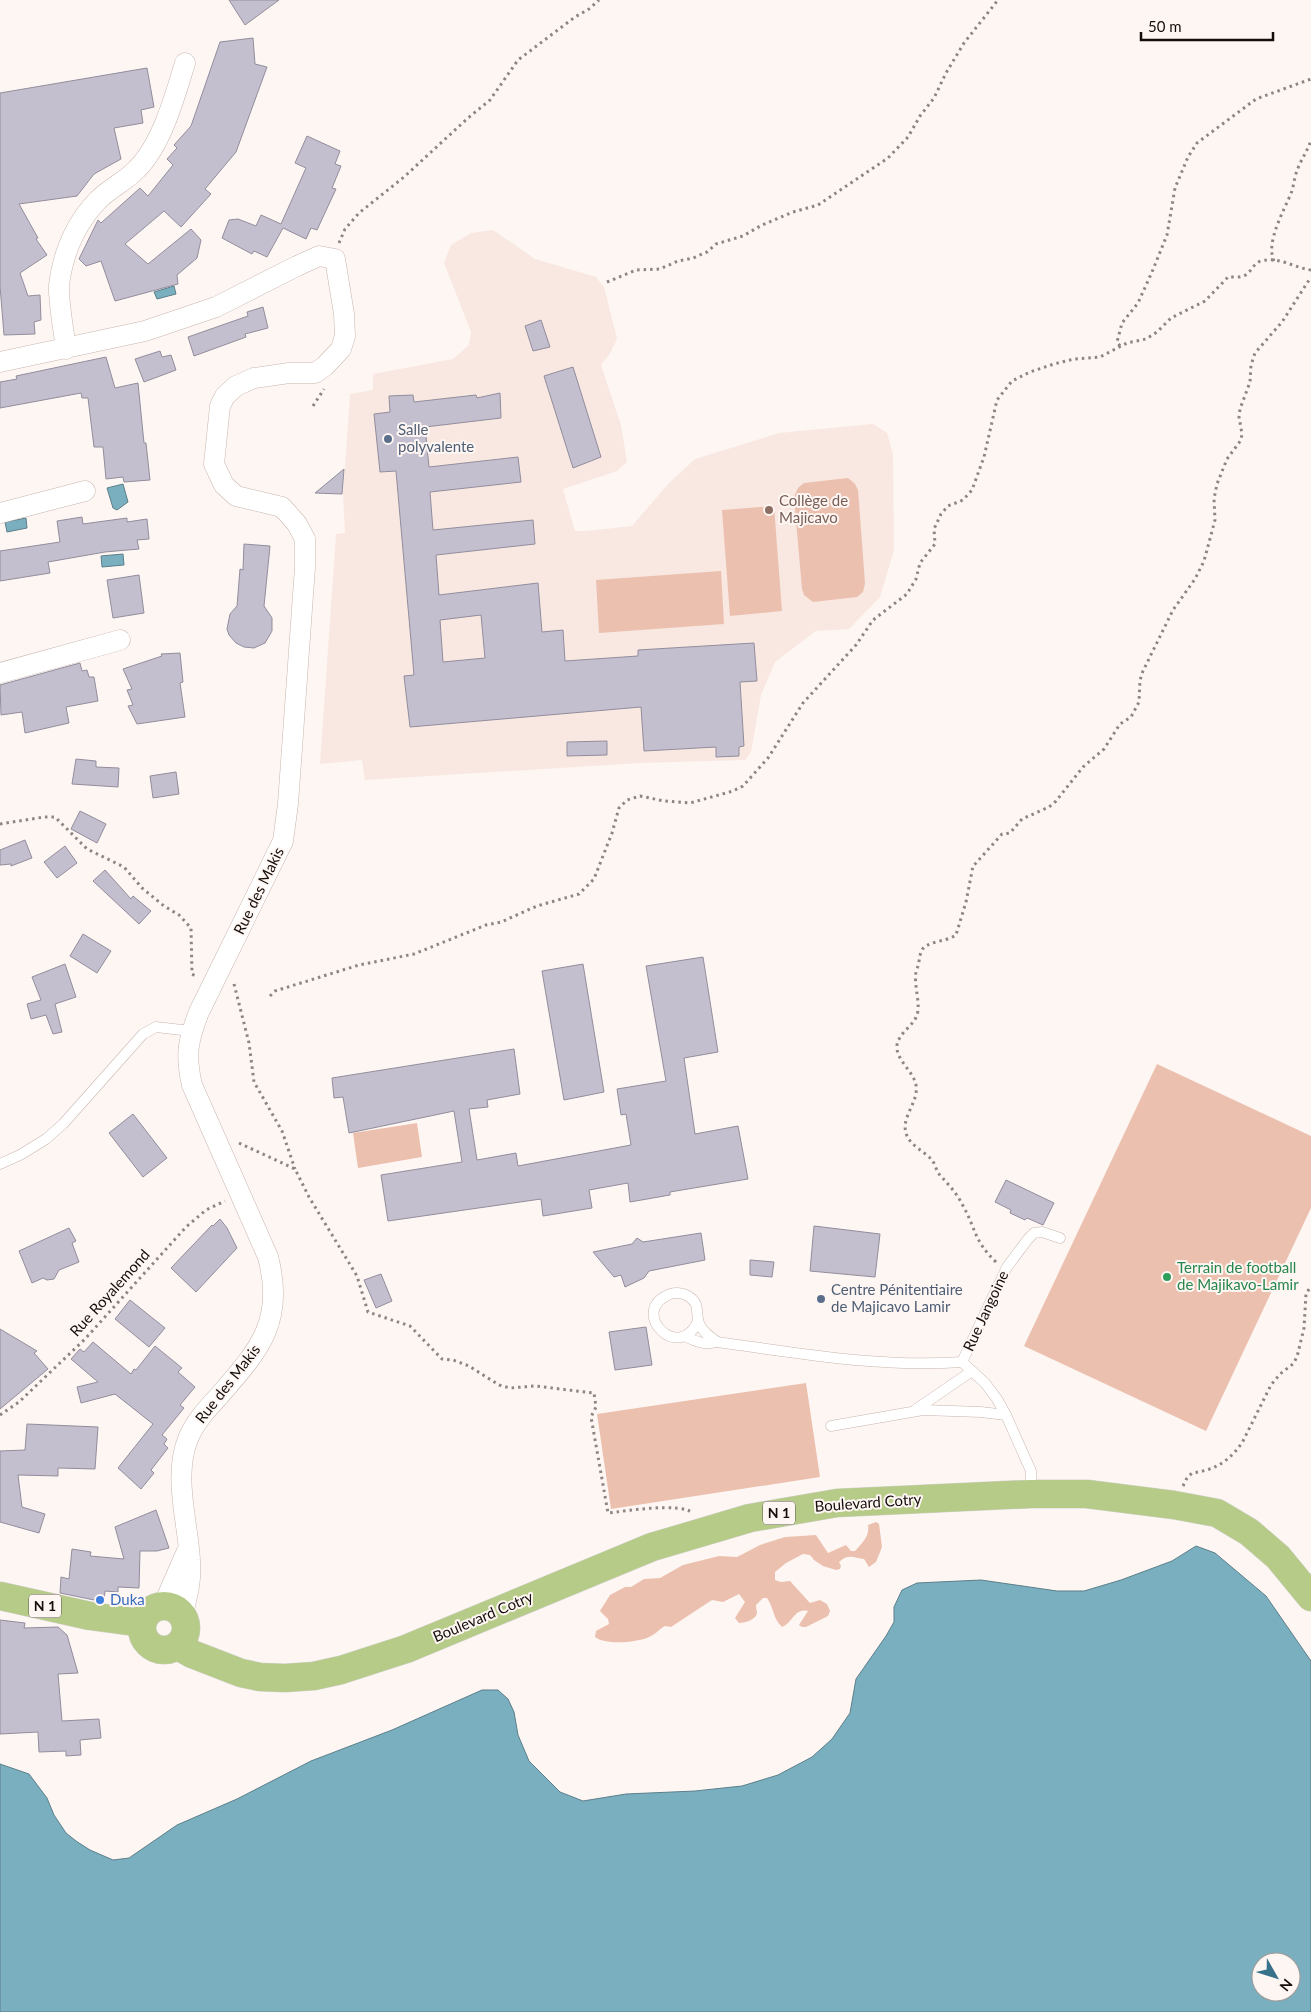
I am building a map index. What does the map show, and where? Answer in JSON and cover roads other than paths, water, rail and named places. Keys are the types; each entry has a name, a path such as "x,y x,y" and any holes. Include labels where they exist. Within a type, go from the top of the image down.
{"main road":[{"name":"Boulevard Cotry","path":"166,1627 214,1653 241,1673 260,1677 314,1676 341,1670 436,1637 620,1559 750,1518 837,1503 1031,1494 1087,1494 1217,1513 1249,1532 1278,1557 1311,1597"},
{"name":"N 1","path":"0,1596 90,1616 166,1627"}],"street":[{"path":"0,362 66,349 59,286 69,245 80,222 99,199 138,169 150,152 176,94 185,62"},
{"name":"Rue des Makis","path":"66,349 145,331 216,307 319,256 335,259 344,314 345,336 341,349 315,372 289,373 254,378 236,386 225,396 220,406 214,464 224,485 236,496 282,507 297,524 305,539 305,567 288,804 282,841 191,1031 187,1064 192,1085 268,1257 273,1277 274,1298 271,1316 264,1337 252,1359 197,1422 187,1440 183,1464 182,1500 191,1576 166,1627"},
{"path":"0,513 85,491"},
{"path":"0,673 120,640"}],"lane":[{"path":"0,1164 20,1155 46,1139 63,1124 143,1034 156,1027 191,1031"},
{"name":"Rue Jangoine","path":"1031,1494 1031,1471 1006,1415 997,1399 962,1362 1005,1270 1034,1233 1042,1232 1060,1238"},
{"path":"717,1342 704,1332 698,1321 697,1308 689,1297 683,1294 670,1294 659,1300 654,1313 656,1326 660,1331 672,1337 685,1336 696,1342 710,1344 717,1342 850,1360 932,1365 962,1362"},
{"path":"685,1336 698,1321"},
{"path":"912,1412 972,1371"},
{"path":"831,1426 923,1410 1006,1415"},
{"path":"1278,1557 1303,1570"}],"water":[{"path":"174,286 176,294 157,299 154,292"},
{"path":"123,484 128,502 117,510 113,508 107,488"},
{"path":"26,518 27,528 7,532 5,522"},
{"path":"123,554 124,565 102,567 101,556"},
{"path":"1196,1546 1215,1553 1266,1596 1311,1661 1311,2012 0,2012 0,1764 29,1774 47,1798 54,1815 66,1833 90,1850 113,1860 129,1858 177,1825 237,1799 311,1761 392,1730 482,1690 498,1690 508,1699 514,1712 518,1735 529,1761 560,1792 583,1801 626,1794 695,1791 742,1786 778,1775 812,1757 832,1739 850,1713 856,1679 894,1622 894,1607 902,1590 917,1583 981,1580 1057,1591 1084,1591 1121,1580 1172,1561"}],"place":[{"name":"Salle polyvalente","path":"388,439"},
{"name":"Collège de Majicavo","path":"769,510"},
{"name":"Terrain de football de Majikavo-Lamir","path":"1167,1277"},
{"name":"Centre Pénitentiaire de Majicavo Lamir","path":"821,1299"},
{"name":"Duka","path":"100,1600"}]}
